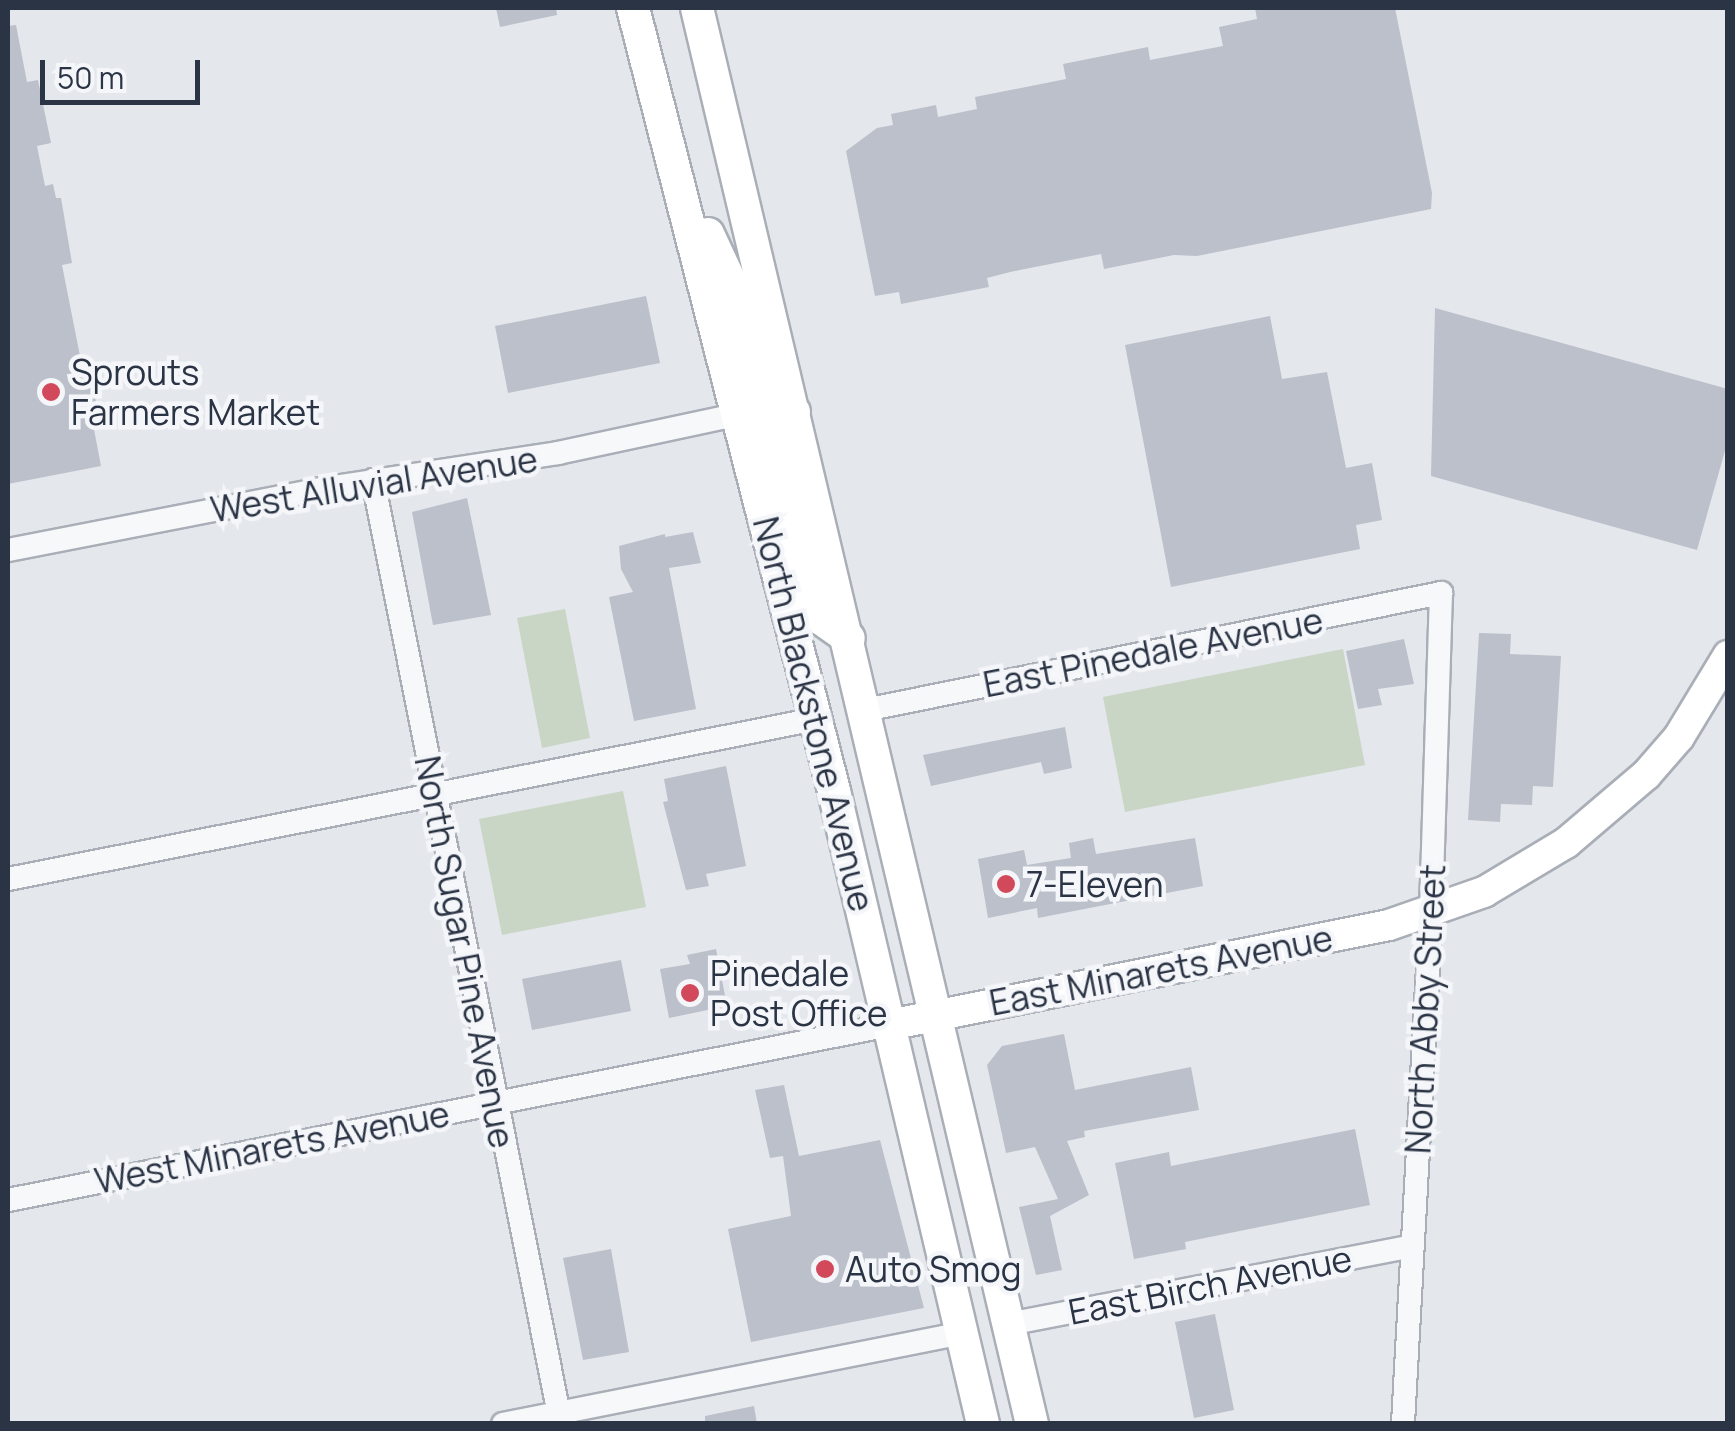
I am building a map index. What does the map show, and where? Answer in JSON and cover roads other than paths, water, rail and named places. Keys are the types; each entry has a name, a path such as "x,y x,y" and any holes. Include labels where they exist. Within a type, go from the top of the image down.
{"main road":[{"name":"North Blackstone Avenue","path":"633,8 816,719 983,1424"},
{"name":"North Blackstone Avenue","path":"697,8 1032,1424"},
{"path":"670,153 729,279 764,402 771,410 794,412"},
{"path":"740,414 763,424 770,432 820,618 849,638"},
{"name":"East Minarets Avenue","path":"889,1025 1432,913 1484,892 1541,861 1618,800 1679,737 1728,656"}],"street":[{"name":"West Alluvial Avenue","path":"8,550 373,480 558,454 740,414"},
{"name":"North Sugar Pine Avenue","path":"373,480 559,1418"},
{"name":"East Pinedale Avenue","path":"865,710 1441,594"},
{"name":"North Abby Street","path":"1403,1424 1432,913 1441,594"},
{"path":"8,879 816,719"},
{"name":"West Minarets Avenue","path":"8,1200 889,1025"},
{"name":"East Birch Avenue","path":"1008,1324 1412,1246"},
{"path":"503,1424 559,1418 962,1333"}],"place":[{"name":"Sprouts Farmers Market","path":"51,392"},
{"name":"7-Eleven","path":"1006,884"},
{"name":"Pinedale Post Office","path":"690,993"},
{"name":"Auto Smog","path":"825,1269"}]}
